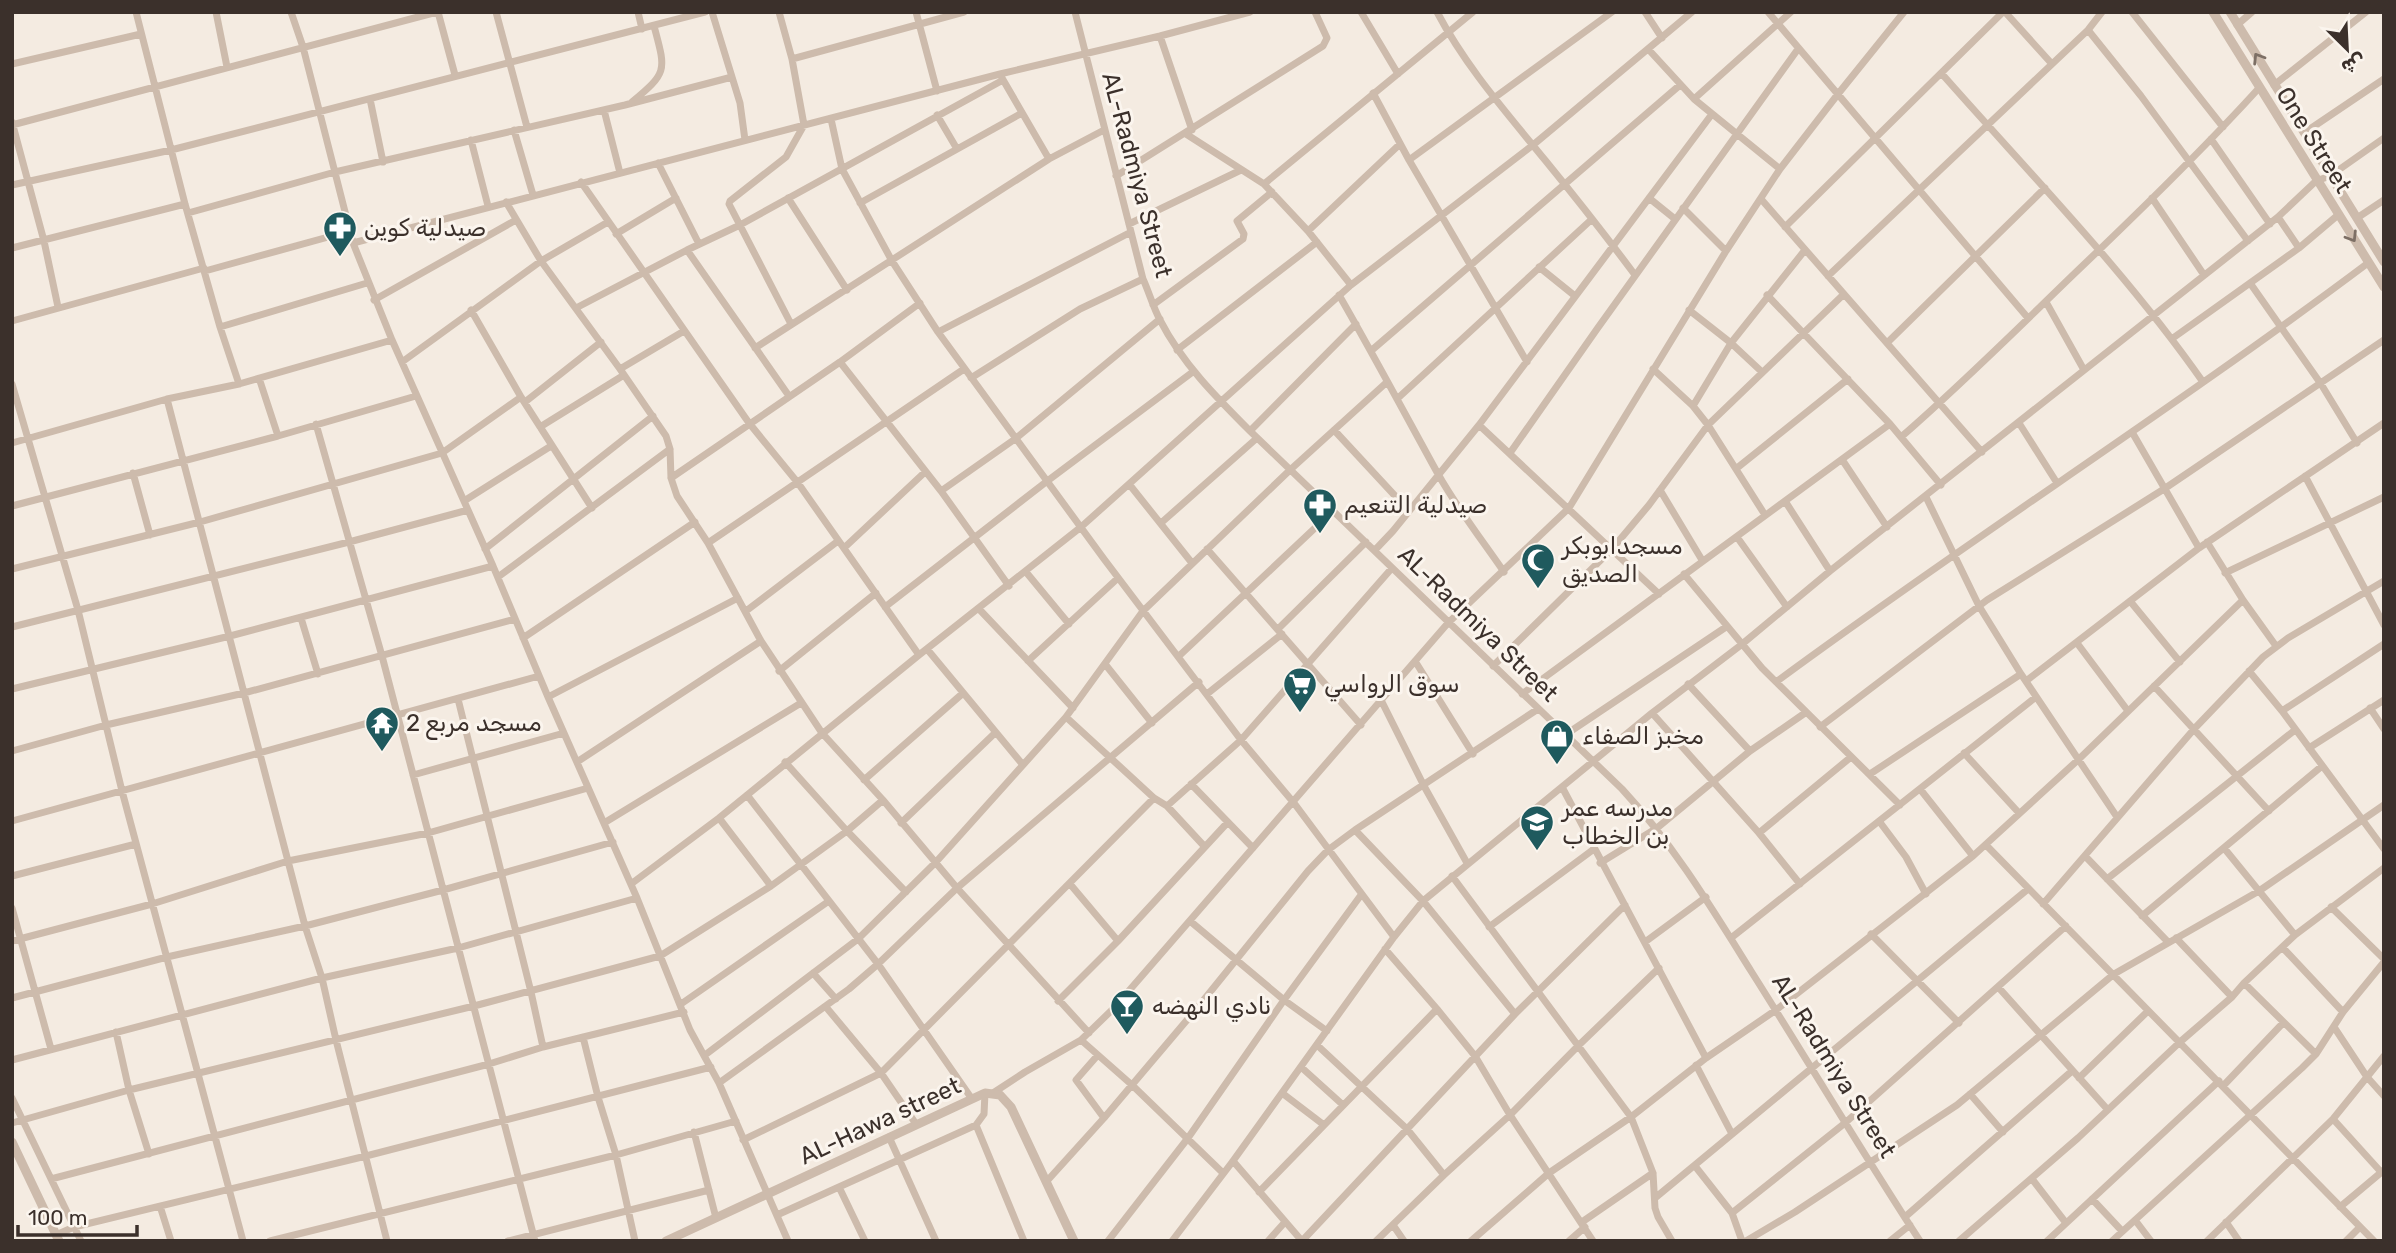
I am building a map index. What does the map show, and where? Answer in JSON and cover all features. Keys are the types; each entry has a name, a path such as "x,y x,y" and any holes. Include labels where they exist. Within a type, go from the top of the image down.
{"street":[{"path":"136,12 188,213 239,384"},
{"path":"216,12 227,67"},
{"path":"291,12 303,47 353,243 374,299 613,842 690,1030 719,1083 789,1241"},
{"path":"58,307 29,181 12,124 437,12 455,75"},
{"path":"496,12 527,127"},
{"path":"638,12 642,29"},
{"path":"12,186 171,150 705,12"},
{"path":"712,12 740,103 745,140"},
{"path":"779,12 792,59 804,125 786,157 730,201 729,205 791,324"},
{"path":"916,12 937,91"},
{"path":"792,59 964,12"},
{"name":"AL-Radmiya Street","path":"1075,12 1143,279 1160,319 1177,349 1220,401 1257,438 1593,761 1657,828 1706,897 1920,1241"},
{"path":"353,243 488,206 1250,12"},
{"path":"1116,176 1326,44 1327,38 1315,12"},
{"path":"1361,12 1398,74"},
{"path":"1437,12 1493,98 1565,184 1635,275"},
{"path":"1264,184 1473,12"},
{"path":"1409,160 1612,12"},
{"path":"1645,12 1662,38"},
{"path":"631,884 719,818 785,762 1081,527 1339,295 1533,145 1692,12"},
{"path":"1768,12 2028,318"},
{"path":"1694,99 1791,12"},
{"path":"777,1215 976,1125 984,1114 989,1093 1081,1040 1137,984 1448,623 1569,508 1689,310 1780,169 1904,12"},
{"path":"1786,227 2004,12 2052,64"},
{"path":"1828,276 2088,30 2102,12"},
{"path":"2132,12 2223,127"},
{"name":"One Street","path":"2213,12 2384,287"},
{"name":"One Street","path":"2230,12 2384,262"},
{"path":"2237,25 2252,12"},
{"path":"2274,85 2366,12"},
{"path":"629,104 656,82 661,72 663,62 654,26"},
{"path":"2088,30 2248,241"},
{"path":"12,64 141,33"},
{"path":"1160,36 1189,132 1264,184 1351,285"},
{"path":"1510,453 1798,49"},
{"path":"1649,50 1694,99 1780,169"},
{"path":"1942,74 2154,314 2203,382"},
{"path":"188,213 335,172 629,104 732,76"},
{"path":"1002,77 1049,159"},
{"path":"576,308 740,225 1002,77"},
{"path":"2304,133 2384,79"},
{"path":"1372,350 1680,85"},
{"path":"1901,437 2046,302 2259,88"},
{"path":"1373,93 1527,362"},
{"path":"370,99 383,162"},
{"path":"604,110 620,173"},
{"path":"860,203 1022,113"},
{"path":"1375,551 1479,425 1712,114"},
{"path":"937,115 957,149"},
{"path":"831,119 842,169 892,261 938,332 1118,578 1241,740 1294,803 1394,937"},
{"path":"514,130 533,195"},
{"path":"755,348 1049,159 1104,130"},
{"path":"1172,1241 1423,901 1688,684 1741,645 1830,571 1926,498 2270,224 2316,181 2330,176 2384,138"},
{"path":"2211,139 2270,224"},
{"path":"471,140 488,206"},
{"path":"1308,232 1400,144"},
{"path":"658,163 699,244"},
{"path":"938,332 1241,170"},
{"path":"581,183 684,331 750,423 798,483 919,655"},
{"path":"1888,342 2045,188"},
{"path":"1153,304 1243,239 1244,234 1237,221 1272,192"},
{"path":"617,234 676,198"},
{"path":"788,198 847,290"},
{"path":"1649,198 1675,219"},
{"path":"2152,198 2204,275"},
{"path":"1761,199 1982,452"},
{"path":"2357,218 2384,200"},
{"path":"506,202 541,261 666,436 670,449 671,478 677,496 708,543 779,671 822,733 957,888 1089,1033"},
{"path":"12,248 186,204"},
{"path":"1683,208 1726,251"},
{"path":"2173,338 2299,248 2338,215"},
{"path":"2278,217 2299,248"},
{"path":"1397,400 1592,219"},
{"path":"374,299 516,220"},
{"path":"402,362 541,261 608,222"},
{"path":"12,321 350,231"},
{"path":"1177,349 1317,243"},
{"path":"687,250 789,396"},
{"path":"1693,406 1731,343 1805,250"},
{"path":"1776,682 1875,609 2283,328 2368,263"},
{"path":"1539,267 1575,296"},
{"path":"971,378 1080,309 1143,279"},
{"path":"220,327 368,283"},
{"path":"2250,283 2321,384 2357,443"},
{"path":"1493,666 1612,549 1708,425 1844,294"},
{"path":"1339,295 1372,350 1439,475 1503,572"},
{"path":"1768,295 1890,424 1941,485"},
{"path":"2046,302 2084,370"},
{"path":"671,478 840,362 920,303"},
{"path":"471,310 551,446 592,508"},
{"path":"1689,310 1762,372"},
{"path":"941,491 1015,439 1160,319"},
{"path":"1250,431 1356,324"},
{"path":"540,427 684,331"},
{"path":"12,443 167,400 239,384 392,340"},
{"path":"1819,727 1979,606 2164,489 2384,340"},
{"path":"12,569 200,523 442,453 523,400 601,342"},
{"path":"840,362 941,491 1009,586"},
{"path":"708,543 964,369"},
{"path":"1653,369 1693,406 1708,425 1765,515"},
{"path":"885,607 1194,371"},
{"path":"259,378 278,436"},
{"path":"1737,468 1848,379"},
{"path":"705,1055 858,939 906,892 1066,717 1143,611 1290,470 1387,382"},
{"path":"12,384 78,610 122,791 243,1241"},
{"path":"12,506 278,436 416,396"},
{"path":"167,400 305,926 322,978 335,1040 387,1241"},
{"path":"485,549 653,416"},
{"path":"2019,423 2056,483"},
{"path":"1870,774 2077,643 2207,542 2384,423"},
{"path":"316,424 382,656 534,1238"},
{"path":"1522,694 1890,424"},
{"path":"1479,425 1659,594"},
{"path":"1334,429 1409,511"},
{"path":"2132,432 2199,548"},
{"path":"1161,523 1257,438"},
{"path":"464,501 551,446"},
{"path":"498,577 670,449"},
{"path":"1843,461 1887,527"},
{"path":"844,548 925,472"},
{"path":"133,473 150,535"},
{"path":"2305,476 2384,625"},
{"path":"1129,484 1192,563"},
{"path":"1660,490 1702,560"},
{"path":"2225,573 2384,497"},
{"path":"1926,498 1979,606 2036,697 2118,817"},
{"path":"1785,501 1830,571"},
{"path":"12,627 468,510"},
{"path":"1179,656 1332,511"},
{"path":"523,638 695,522"},
{"path":"1737,537 1787,607"},
{"path":"746,611 838,541"},
{"path":"1207,694 1280,631 1366,542"},
{"path":"2207,542 2225,573 2276,646"},
{"path":"1207,549 1361,724"},
{"path":"12,690 300,618 493,566"},
{"path":"1167,806 1241,740 1392,568"},
{"path":"1026,572 1069,624"},
{"path":"1684,574 1741,645 1805,713 1900,805"},
{"path":"1028,661 1118,578"},
{"path":"2043,904 2194,728 2249,671 2276,646 2384,582"},
{"path":"779,671 876,593"},
{"path":"548,697 738,598"},
{"path":"1477,1239 1549,1173 1631,1117 1696,1065 1776,1010 1871,933 1973,856 2243,600"},
{"path":"2130,601 2180,662"},
{"path":"979,609 1073,708"},
{"path":"300,618 318,674"},
{"path":"12,751 106,725 318,674 515,619"},
{"path":"1565,736 1726,627"},
{"path":"577,762 761,641"},
{"path":"2077,643 2128,711"},
{"path":"2282,711 2384,644"},
{"path":"927,649 1023,765"},
{"path":"1415,662 1473,754"},
{"path":"1105,664 1152,723"},
{"path":"2249,671 2282,711 2384,849"},
{"path":"12,821 539,676"},
{"path":"719,1083 826,1007 878,964 957,888 1199,682"},
{"path":"1688,684 1750,751"},
{"path":"2154,685 2269,811"},
{"path":"864,780 962,694"},
{"path":"1731,938 2036,697"},
{"path":"458,699 543,1047"},
{"path":"2309,748 2384,699"},
{"path":"1382,702 1467,863"},
{"path":"604,823 801,703"},
{"path":"2370,708 2384,729"},
{"path":"1047,1181 1104,1118 1328,850 1538,709"},
{"path":"1652,713 1714,781 1800,884"},
{"path":"1600,863 1657,828 1750,751 1805,713"},
{"path":"1066,717 1154,798 1167,806 1205,847"},
{"path":"2108,879 2236,774 2295,730"},
{"path":"413,775 564,733"},
{"path":"901,822 995,733"},
{"path":"1964,753 2020,813"},
{"path":"1759,833 1852,757"},
{"path":"785,762 906,892"},
{"path":"2142,916 2322,766"},
{"path":"1191,784 1253,848"},
{"path":"1562,787 1600,863 1706,1058"},
{"path":"16,940 152,904 288,861 428,833 588,788"},
{"path":"1920,789 1973,856"},
{"path":"747,794 878,964 972,1098"},
{"path":"743,1140 881,1073 926,1031 1154,798"},
{"path":"12,1123 129,1090 531,992 660,956 771,887 847,831 883,800"},
{"path":"1695,1166 1732,1213 1744,1241 1871,1163 1970,1094 2113,974 2259,891 2384,805"},
{"path":"719,818 771,887"},
{"path":"1058,1001 1118,941 1228,821"},
{"path":"1879,821 1906,858 1926,894"},
{"path":"1355,830 1423,901 1515,1014"},
{"path":"12,998 502,875 613,842"},
{"path":"12,876 136,844"},
{"path":"1986,845 2374,1241"},
{"path":"2224,848 2295,935"},
{"path":"1489,927 1594,849"},
{"path":"2085,856 2168,942"},
{"path":"1959,1241 2108,1110 2232,997 2295,935 2384,868"},
{"path":"1452,876 1631,1117 1653,1173 1658,1217 1672,1241"},
{"path":"1070,884 1118,941"},
{"path":"1655,1198 2028,889"},
{"path":"1108,1241 1188,1138 1361,895"},
{"path":"1645,942 1706,897"},
{"path":"12,1060 322,978 516,933 637,898"},
{"path":"681,1004 829,901"},
{"path":"1233,1161 1302,1241 1515,1014 1625,905"},
{"path":"2112,1241 2316,1054 2343,1012 2384,961 2331,907"},
{"path":"12,908 16,940 35,992 51,1049"},
{"path":"1190,921 1284,1000 1327,1031"},
{"path":"1732,1213 1845,1124 2066,926"},
{"path":"1871,933 1959,1023"},
{"path":"2176,938 2232,997"},
{"path":"2283,947 2343,1012"},
{"path":"1385,949 1475,1056 1510,1115 1593,1241"},
{"path":"1376,1241 1510,1115 1659,968"},
{"path":"813,973 836,999"},
{"path":"2244,983 2316,1054"},
{"path":"1999,988 2108,1110"},
{"path":"826,1007 881,1073 916,1124"},
{"path":"1259,1192 1437,1009"},
{"path":"2079,1078 2148,1011"},
{"path":"51,1179 543,1047 684,1012"},
{"path":"2047,1241 2283,1023"},
{"path":"2334,1027 2367,1077 2384,1096"},
{"path":"116,1032 129,1090 149,1154"},
{"path":"583,1037 598,1097 617,1155 635,1241"},
{"path":"1081,1040 1223,1173"},
{"path":"1317,1045 1407,1129 1444,1175"},
{"path":"1097,1056 1076,1080 1104,1118"},
{"path":"2207,1241 2333,1119 2384,1056"},
{"path":"1696,1065 1732,1134"},
{"path":"12,1142 16,1161 57,1238 74,1227 366,1156 711,1067"},
{"path":"1301,1067 1343,1105"},
{"path":"1905,1217 2072,1071"},
{"name":"AL-Hawa street","path":"666,1241 972,1098 989,1093 1006,1100 1011,1107 1074,1241"},
{"path":"1282,1093 1324,1125"},
{"path":"1970,1094 2003,1132"},
{"path":"12,1098 81,1241"},
{"path":"2333,1119 2382,1171 2340,1207"},
{"path":"270,1241 617,1155 736,1121"},
{"path":"976,1125 1024,1241"},
{"path":"694,1132 716,1218"},
{"path":"890,1137 936,1241"},
{"path":"1569,1241 1583,1225 1653,1173"},
{"path":"2032,1179 2066,1223"},
{"path":"839,1186 865,1241"},
{"path":"508,1241 534,1238 628,1210 709,1191"},
{"path":"2092,1199 2122,1231"},
{"path":"160,1206 171,1241"},
{"path":"2135,1220 2151,1241"},
{"path":"1268,1241 1285,1222"},
{"path":"2226,1222 2239,1241"},
{"path":"1393,1225 1404,1241"},
{"path":"1890,1241 1910,1225"},
{"path":"2346,1241 2360,1227"}],"place":[{"name":"صيدلية كوين","path":"340,258"},
{"name":"صيدلية التنعيم","path":"1320,535"},
{"name":"مسجدابوبكر الصديق","path":"1538,590"},
{"name":"سوق الرواسي","path":"1300,714"},
{"name":"مسجد مربع 2","path":"382,753"},
{"name":"مخبز الصفاء","path":"1557,766"},
{"name":"مدرسه عمر بن الخطاب","path":"1537,852"},
{"name":"نادي النهضه","path":"1127,1036"}]}
